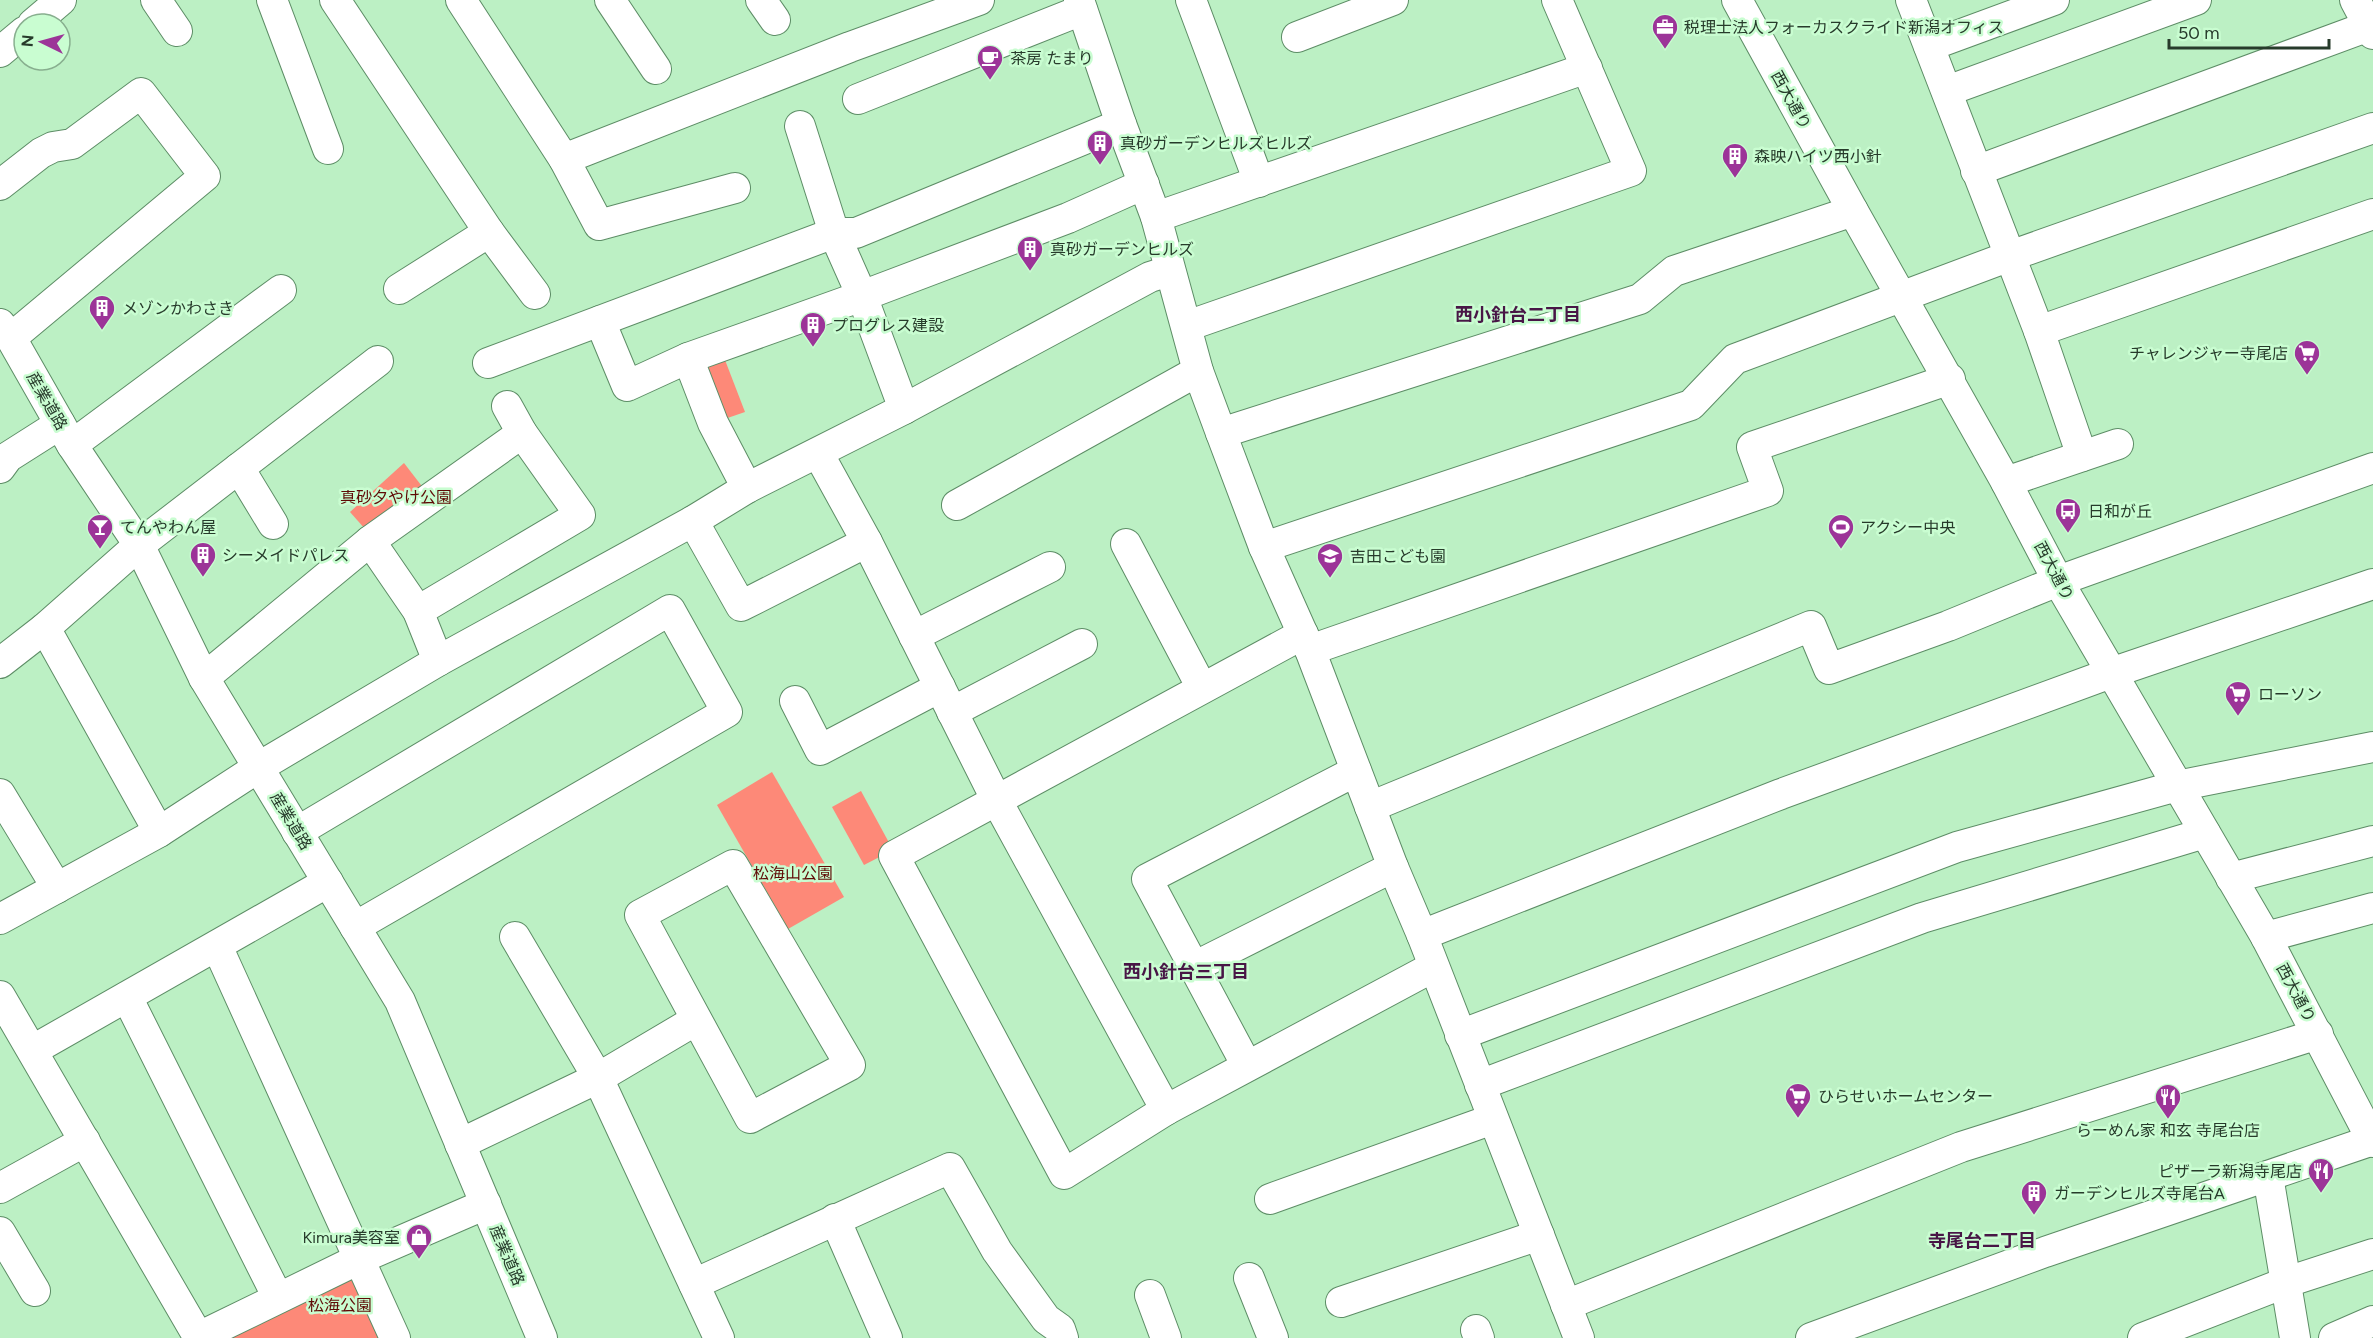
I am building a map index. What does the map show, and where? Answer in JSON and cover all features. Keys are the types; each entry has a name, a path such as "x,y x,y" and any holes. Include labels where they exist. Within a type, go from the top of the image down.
{"street":[{"path":"47,12 61,0"},
{"path":"156,0 177,31"},
{"path":"272,0 328,149"},
{"path":"335,0 489,232 535,294"},
{"path":"461,0 564,159 599,225 735,188"},
{"path":"610,0 656,69"},
{"path":"564,159 850,47 980,0"},
{"path":"1191,0 1259,182"},
{"path":"1297,37 1393,0"},
{"path":"1187,326 1631,171 1557,0"},
{"name":"西大通り","path":"1737,0 1852,211 1950,380 2058,581 2266,937 2373,1140"},
{"path":"1911,0 2039,331 2082,456"},
{"path":"1929,46 2054,0"},
{"path":"1947,91 2196,0"},
{"path":"1976,171 2371,30 2355,0"},
{"path":"858,99 1080,5 1156,217 1198,371 1221,434 1264,547 1307,642 1579,1338"},
{"path":"0,52 12,42"},
{"path":"1156,217 1587,69"},
{"path":"0,186 41,153 53,147 72,144 141,93 205,176 5,331"},
{"path":"488,363 834,233 856,232 1121,124"},
{"path":"800,126 834,233 862,296 904,409"},
{"path":"1264,547 1691,405 1735,359 2010,256 2373,128"},
{"path":"600,321 627,386 688,358 862,296 1068,218 1144,184"},
{"path":"1221,434 1640,299 1674,271 1852,211"},
{"path":"2039,331 2373,214"},
{"path":"399,289 489,232"},
{"path":"0,919 159,832 259,767 438,661 693,521 747,488 904,409 1150,277 1169,271"},
{"path":"0,468 8,457 66,435 281,290"},
{"name":"産業道路","path":"5,331 66,435 139,545 204,678 400,1001 542,1338"},
{"path":"688,358 713,423 747,488"},
{"path":"0,663 45,628 139,545 378,361"},
{"path":"957,505 1198,371"},
{"path":"1433,967 1166,1110 1064,1174 894,856 1202,688 1307,642 1768,491 1752,447 1950,380"},
{"path":"418,611 580,515 522,433 507,406"},
{"path":"204,678 370,540 522,433"},
{"path":"2006,482 2118,444"},
{"path":"818,453 867,542 997,801 1166,1110"},
{"path":"239,468 273,524"},
{"path":"1370,807 1811,626 1829,669 1948,626 2058,581 2373,468"},
{"path":"693,521 741,606 867,542"},
{"path":"370,540 418,611 438,661"},
{"path":"1126,544 1202,688"},
{"path":"914,636 1050,567"},
{"path":"1422,935 1781,795 2111,673 2373,584"},
{"path":"297,832 670,610 727,712 355,927"},
{"path":"45,628 159,832"},
{"path":"795,701 820,750 1082,644"},
{"path":"1460,1035 1957,847 2177,786 2373,747"},
{"path":"1247,1066 1147,879 1356,771"},
{"path":"0,794 57,888"},
{"path":"1480,1085 1922,918 2205,833"},
{"path":"2231,878 2373,841"},
{"path":"733,865 850,1065 750,1118 696,1020 640,915 733,865"},
{"path":"1194,967 1393,867"},
{"path":"33,1050 328,882"},
{"path":"2266,937 2373,908"},
{"path":"515,937 598,1078 719,1338"},
{"path":"217,946 395,1338"},
{"path":"0,996 199,1338 358,1259 486,1204"},
{"path":"127,997 278,1298"},
{"path":"460,1144 598,1078 696,1020"},
{"path":"1566,1305 1961,1147 2318,1034"},
{"path":"1270,1199 1493,1119"},
{"path":"1811,1338 2045,1252 2373,1140"},
{"path":"0,1188 85,1141"},
{"path":"694,1284 950,1168 997,1251 1046,1319 1064,1332"},
{"path":"2268,1176 2295,1338"},
{"path":"835,1219 887,1338"},
{"path":"0,1232 35,1291"},
{"path":"1341,1302 1539,1235"},
{"path":"2143,1338 2287,1282 2373,1254"},
{"path":"1249,1278 1273,1338"},
{"path":"1150,1295 1166,1338"},
{"path":"2334,1338 2373,1321"}],"green space":[{"path":"720,347 745,412 713,423 688,358"},
{"name":"真砂夕やけ公園","path":"404,463 431,498 373,538 350,512"},
{"name":"松海山公園","path":"772,772 844,897 788,929 717,805"},
{"path":"861,791 893,850 864,865 832,807"},
{"name":"松海公園","path":"359,1259 395,1338 199,1338"}],"place":[{"name":"税理士法人フォーカスクライド新潟オフィス","path":"1665,50"},
{"name":"茶房 たまり","path":"990,81"},
{"name":"真砂ガーデンヒルズヒルズ","path":"1100,166"},
{"name":"森映ハイツ西小針","path":"1735,179"},
{"name":"真砂ガーデンヒルズ","path":"1030,272"},
{"name":"メゾンかわさき","path":"102,331"},
{"name":"プログレス建設","path":"813,348"},
{"name":"チャレンジャー寺尾店","path":"2307,376"},
{"name":"日和が丘","path":"2068,534"},
{"name":"てんやわん屋","path":"100,550"},
{"name":"アクシー中央","path":"1841,550"},
{"name":"シーメイドパレス","path":"203,578"},
{"name":"吉田こども園","path":"1330,579"},
{"name":"ローソン","path":"2238,717"},
{"name":"ひらせいホームセンター","path":"1798,1119"},
{"name":"らーめん家 和玄 寺尾台店","path":"2168,1120"},
{"name":"ピザーラ新潟寺尾店","path":"2321,1194"},
{"name":"ガーデンヒルズ寺尾台A","path":"2034,1216"},
{"name":"Kimura美容室","path":"419,1260"}],"district":[{"name":"西小針台二丁目","path":"1518,315"},
{"name":"西小針台三丁目","path":"1186,972"},
{"name":"寺尾台二丁目","path":"1982,1241"}]}
